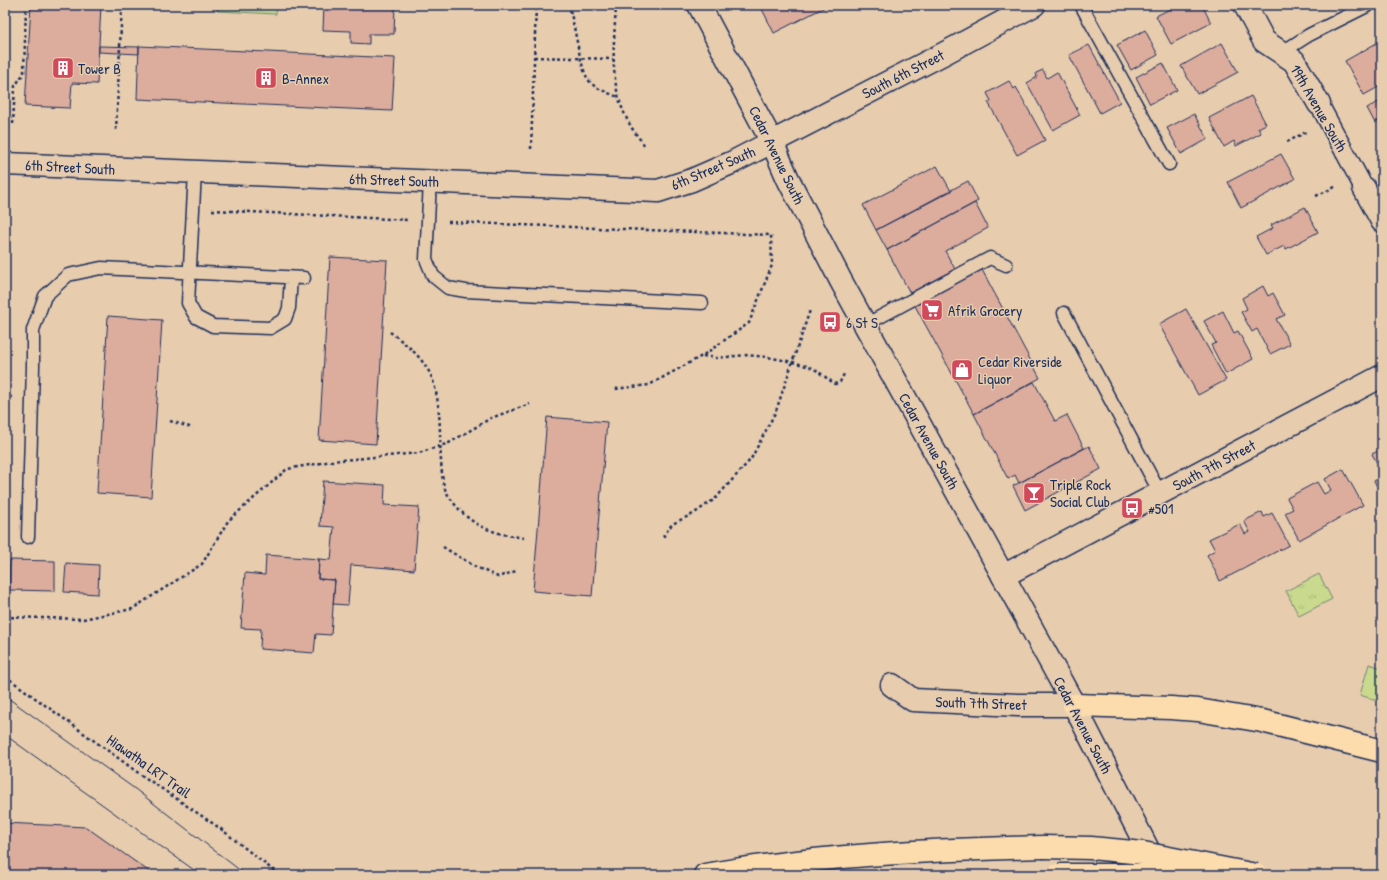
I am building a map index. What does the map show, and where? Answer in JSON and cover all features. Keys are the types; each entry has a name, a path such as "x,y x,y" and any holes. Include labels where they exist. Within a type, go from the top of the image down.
{"highway":[{"path":"1074,705 1198,710 1262,721 1382,750"},
{"path":"705,875 780,863 858,855 1043,847 1092,848 1143,853 1257,875"},
{"path":"1050,875 1257,875"}],"street":[{"name":"Cedar Avenue South","path":"699,5 772,142 788,179 865,325 1074,705 1162,875"},
{"name":"South 6th Street","path":"772,142 1034,5"},
{"name":"19th Avenue South","path":"1245,5 1264,41 1294,61 1382,220"},
{"name":"6th Street South","path":"5,164 658,190 692,180 772,142"},
{"name":"South 7th Street","path":"1003,576 1382,376"},
{"name":"South 7th Street","path":"892,685 913,700 1018,705 1074,705"}],"lane":[{"path":"1081,5 1169,164"},
{"path":"1281,53 1309,35 1369,5"},
{"path":"195,172 188,303 196,317 212,326 270,328 285,319 289,308 291,278"},
{"path":"430,182 426,259 433,276 448,288 466,291 702,303"},
{"path":"865,325 990,258 1006,265"},
{"path":"28,537 33,330 45,296 68,275 101,268 304,278"},
{"path":"1064,313 1160,493"}],"path":[{"path":"13,124 15,86 24,73 26,5"},
{"path":"116,130 122,5"},
{"path":"531,149 536,5"},
{"path":"568,5 574,22 584,71 590,82 602,90 618,97"},
{"path":"616,5 613,70 618,97 629,124 645,146"},
{"path":"534,57 614,59"},
{"path":"1287,142 1311,129"},
{"path":"1316,196 1339,184"},
{"path":"193,209 428,221 771,235 772,265 749,323 702,356 649,385 615,389"},
{"path":"663,537 672,524 693,514 716,499 751,459 776,411 810,310"},
{"path":"390,332 410,348 428,370 434,384 439,412 443,481 446,493 464,516 475,524 493,532 524,538"},
{"path":"702,356 717,358 746,355 793,362 813,368 835,384 840,382 844,374"},
{"path":"5,617 83,618 132,609 202,564 228,521 286,469 332,461 419,453 449,442 491,418 530,404"},
{"path":"170,421 193,428"},
{"path":"443,547 476,567 498,577 516,571"},
{"name":"Hiawatha LRT Trail","path":"5,676 133,769 221,829 279,875"}],"green space":[{"path":"218,5 277,5 276,14 217,11"},
{"path":"1319,574 1332,599 1299,616 1286,591"},
{"path":"1369,664 1382,668 1382,702 1360,695"}],"building":[{"name":"Tower B","path":"31,5 101,5 97,84 72,83 70,108 25,106"},
{"path":"324,5 395,5 394,34 369,34 369,44 351,43 351,31 323,30"},
{"path":"760,5 829,5 774,33"},
{"path":"1178,5 1202,5 1211,23 1171,44 1156,16"},
{"path":"1145,30 1158,55 1131,70 1117,45"},
{"path":"1382,40 1382,85 1364,95 1345,61"},
{"path":"1222,43 1238,72 1197,94 1181,66"},
{"path":"1089,45 1120,102 1100,113 1069,55"},
{"path":"99,46 139,47 139,54 99,52"},
{"name":"B-Annex","path":"139,46 395,58 392,111 137,99"},
{"path":"1163,63 1177,90 1150,104 1136,77"},
{"path":"1043,70 1047,78 1057,72 1080,115 1053,130 1027,83 1037,77 1036,73"},
{"path":"1009,81 1014,89 1016,87 1045,140 1017,155 988,102 991,101 987,93"},
{"path":"1251,96 1266,124 1258,128 1261,133 1236,146 1234,141 1224,147 1209,118"},
{"path":"1382,100 1382,127 1378,121 1375,123 1367,108"},
{"path":"1194,114 1208,139 1181,154 1167,128"},
{"path":"1281,154 1295,179 1241,208 1228,182"},
{"path":"937,166 951,191 876,230 863,205"},
{"path":"968,181 978,201 887,250 876,230"},
{"path":"975,203 988,228 945,251 955,269 910,293 887,250"},
{"path":"1305,207 1318,232 1286,249 1284,246 1266,255 1256,237 1273,228 1271,225"},
{"path":"330,257 387,260 376,444 319,440"},
{"path":"981,268 1040,378 974,414 914,304"},
{"path":"1263,286 1268,296 1273,293 1285,315 1276,319 1290,344 1270,354 1257,329 1252,332 1241,312 1247,309 1242,298"},
{"path":"1186,309 1226,380 1198,395 1159,324"},
{"path":"1223,311 1234,333 1238,331 1253,359 1226,374 1211,345 1216,343 1204,321"},
{"path":"108,316 162,320 151,497 97,493"},
{"path":"1034,382 1055,421 1067,415 1084,448 1019,483 1015,475 1008,479 974,414"},
{"path":"547,417 607,422 592,596 533,591"},
{"path":"1089,446 1101,469 1025,510 1013,486"},
{"path":"1382,449 1382,472 1372,454"},
{"path":"1343,469 1363,505 1299,540 1285,513 1293,509 1287,498 1317,482 1324,494 1331,490 1325,479"},
{"path":"1382,477 1382,495 1374,481"},
{"path":"323,481 385,485 384,505 419,507 414,570 351,565 348,605 333,604 335,580 318,579 319,559 331,560 334,527 320,526"},
{"path":"1262,512 1264,517 1272,513 1289,545 1220,581 1207,555 1215,550 1209,539 1240,524 1245,534 1250,532 1244,521"},
{"path":"266,555 319,559 318,579 335,580 331,635 316,634 314,653 260,649 261,629 241,628 245,573 265,575"},
{"path":"10,560 55,561 55,591 9,590"},
{"path":"66,563 99,565 98,594 64,592"},
{"path":"5,823 86,827 154,875 5,875"}],"tram line":[{"path":"5,696 135,789 246,875"},
{"path":"5,735 201,875"}],"place":[{"name":"Tower B","path":"63,68"},
{"name":"B-Annex","path":"266,78"},
{"name":"Afrik Grocery","path":"932,310"},
{"name":"6 St S","path":"830,322"},
{"name":"Cedar Riverside Liquor","path":"962,370"},
{"name":"Triple Rock Social Club","path":"1034,493"},
{"name":"#501","path":"1132,508"}]}
